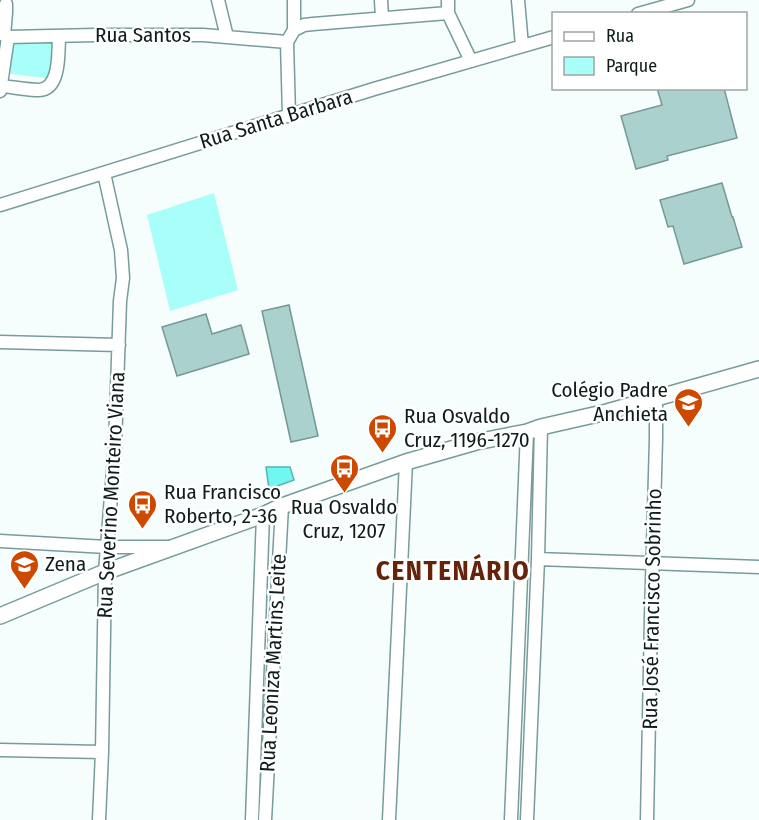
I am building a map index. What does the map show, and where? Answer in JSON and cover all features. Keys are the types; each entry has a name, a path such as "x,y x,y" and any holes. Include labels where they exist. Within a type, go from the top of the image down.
{"street":[{"path":"218,0 227,37"},
{"path":"289,116 287,42 294,30 294,0"},
{"path":"381,0 382,18"},
{"path":"448,0 448,13 471,61"},
{"path":"518,0 522,46"},
{"path":"645,12 688,0"},
{"path":"6,4 0,88 40,90 50,86 57,67 59,37"},
{"path":"294,30 313,24 448,13"},
{"name":"Rua Santos","path":"4,35 59,37 163,35 287,42"},
{"name":"Rua Santa Barbara","path":"0,205 552,38"},
{"name":"Rua Severino Monteiro Viana","path":"99,820 105,572 115,446 120,301 123,278 122,250 104,173"},
{"path":"0,342 119,345"},
{"path":"0,616 105,572 406,462 476,442 607,412 759,369"},
{"name":"Rua José Francisco Sobrinho","path":"647,820 656,399"},
{"path":"527,820 538,559 534,429"},
{"path":"511,820 534,429"},
{"path":"389,820 406,462"},
{"name":"Rua Leoniza Martins Leite","path":"265,820 282,506"},
{"name":"Rua Leoniza Martins Leite","path":"252,820 263,515"},
{"path":"0,540 176,547"},
{"path":"538,559 759,567"},
{"path":"0,750 102,752"}],"green space":[{"path":"13,29 58,35 54,79 4,73"},
{"path":"214,193 238,290 170,311 147,215"}],"shaded area":[{"path":"266,467 290,467 294,480 269,489"}],"building":[{"path":"658,90 725,90 737,138 667,156 668,160 636,169 621,116 662,105"},
{"path":"722,183 742,247 684,264 673,226 668,227 660,200"},
{"path":"289,305 318,436 291,442 262,311"},
{"path":"206,314 212,334 241,325 249,354 177,376 162,327"}],"place":[{"name":"Colégio Padre Anchieta","path":"689,428"},
{"name":"Rua Osvaldo Cruz, 1196-1270","path":"383,454"},
{"name":"Rua Osvaldo Cruz, 1207","path":"344,494"},
{"name":"Rua Francisco Roberto, 2-36","path":"143,530"},
{"name":"Zena","path":"24,590"}],"district":[{"name":"CENTENÁRIO","path":"453,571"}]}
